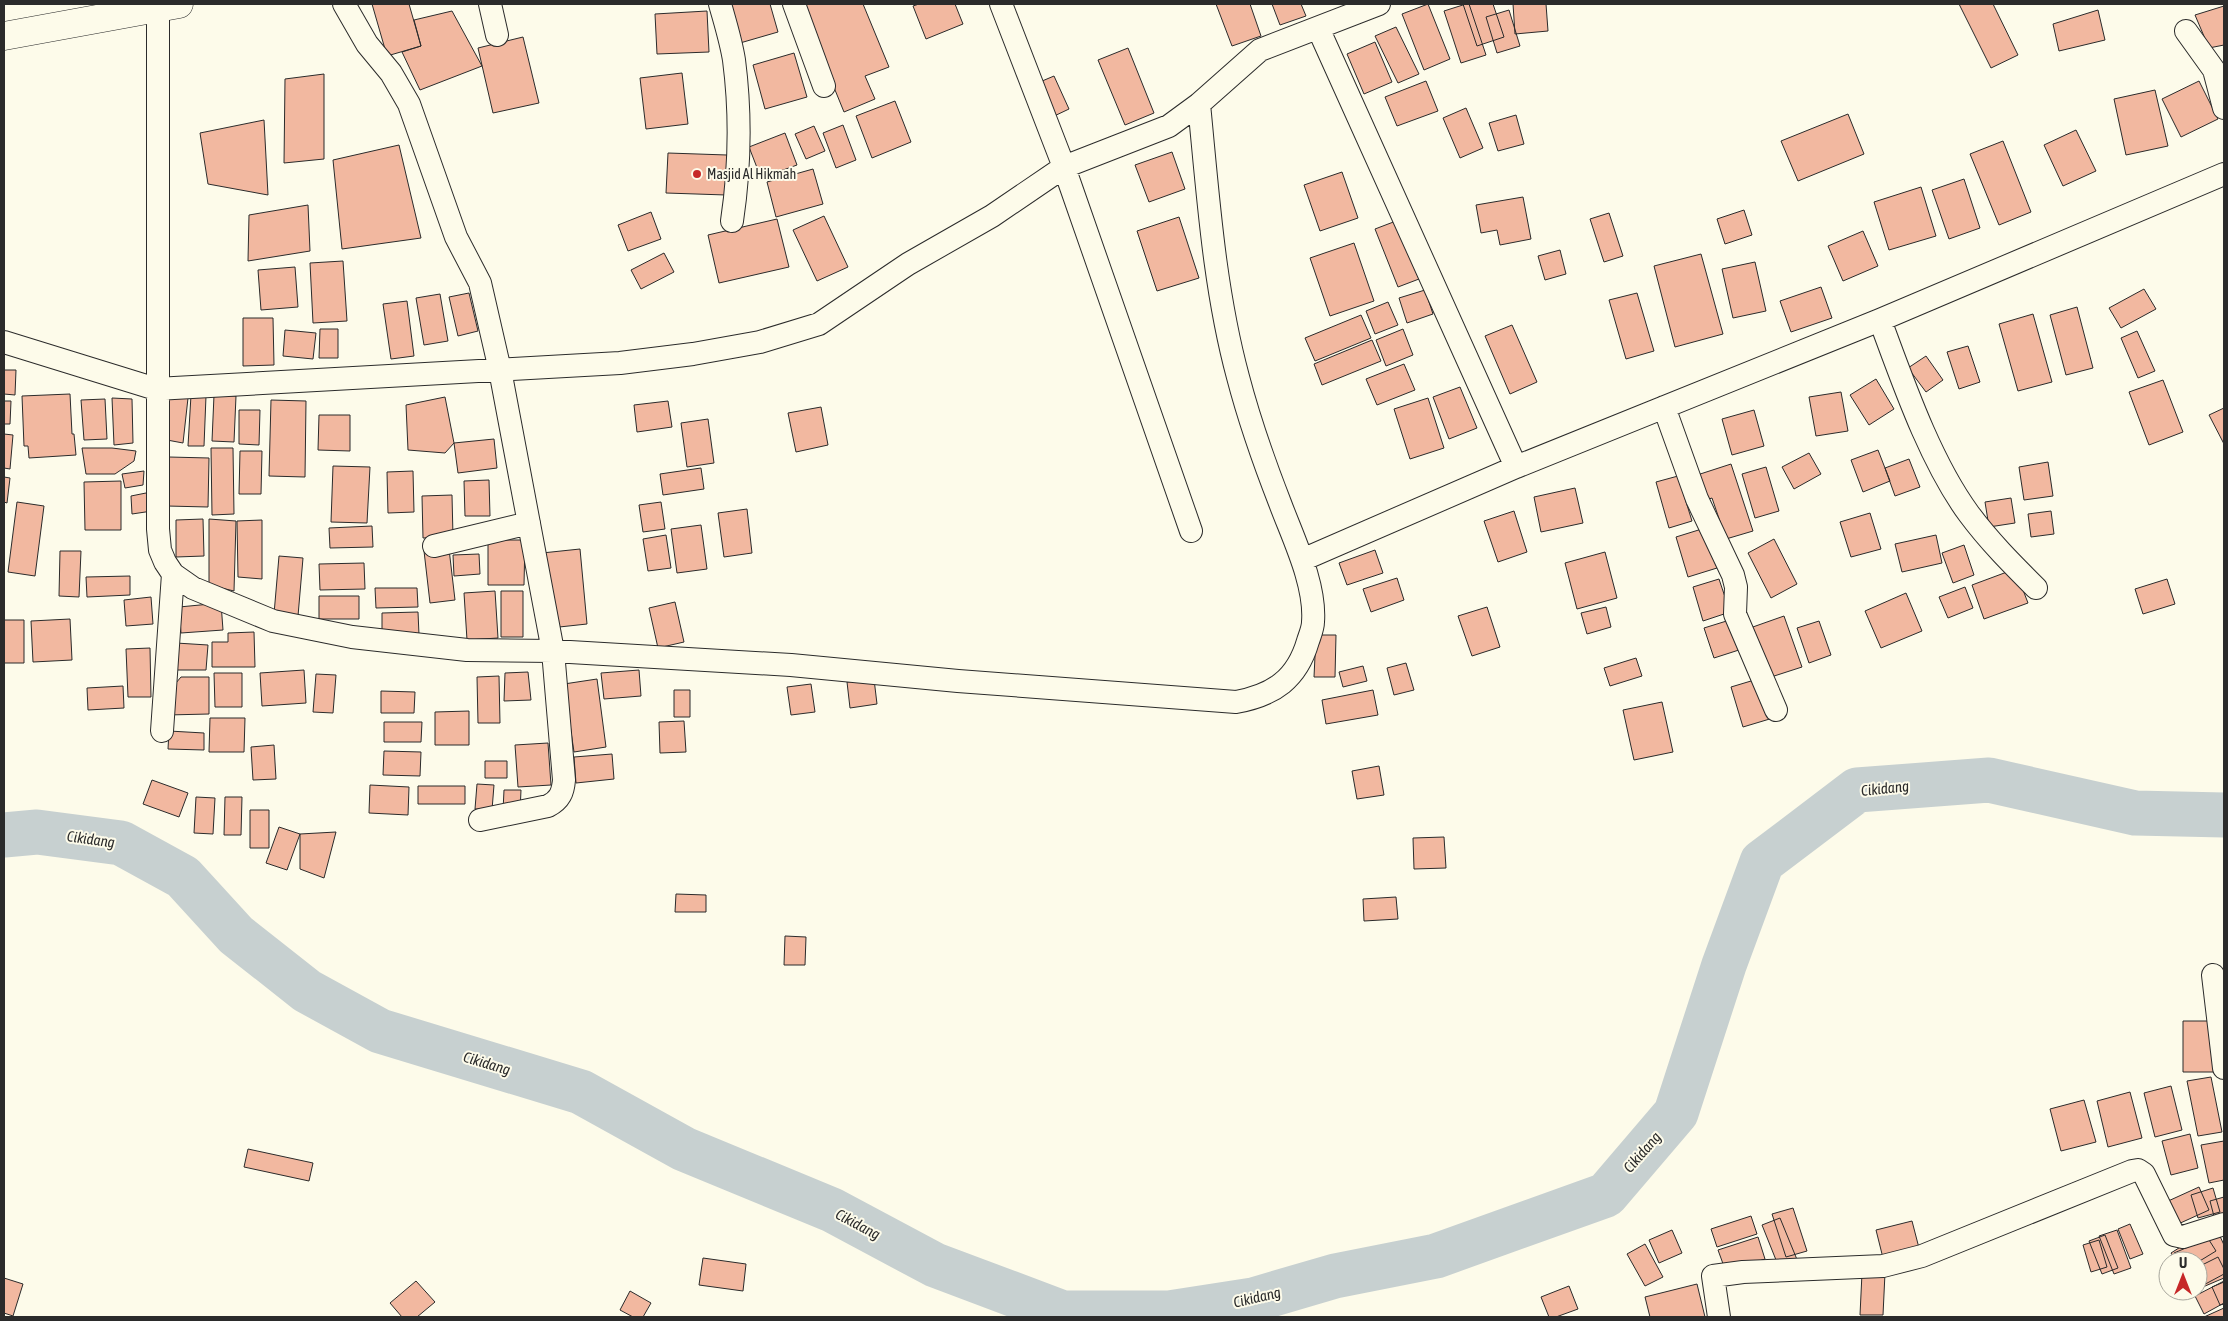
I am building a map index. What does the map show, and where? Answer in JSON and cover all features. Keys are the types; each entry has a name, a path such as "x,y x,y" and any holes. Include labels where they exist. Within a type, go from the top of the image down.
{"highway":[{"path":"4,36 169,6"}],"street":[{"path":"344,4 367,44 391,73 409,104 456,238 480,283 500,370 553,651 564,780 562,792 558,800 548,806 480,820"},
{"path":"490,4 498,35"},
{"path":"720,4 733,58 738,109 739,176 732,221"},
{"path":"794,4 824,86"},
{"path":"1001,4 1064,167 1191,531"},
{"path":"4,342 156,389 620,363 693,354 760,342 819,324 908,264 992,216 1064,167 1169,126 1199,104 1260,50 1379,4"},
{"path":"169,6 156,389 160,550 173,574 193,588 273,621 352,637 467,650 553,651 791,665 958,681 1236,702 1272,692 1290,676 1305,652 1313,623 1312,601 1302,560 1269,474 1238,378 1218,285 1199,104"},
{"path":"1318,28 1516,467"},
{"path":"2186,32 2214,70 2218,93 2224,108"},
{"path":"1302,560 1516,467 1880,320 2224,174"},
{"path":"1880,320 1935,454 1963,504 1998,551 2036,588"},
{"path":"1664,407 1697,499 1733,575 1736,587 1735,614 1776,710"},
{"path":"434,546 529,523"},
{"path":"162,731 173,574"},
{"path":"2213,975 2224,1068"},
{"path":"1719,1317 1713,1276 1743,1272 1895,1264 1922,1256 2132,1171 2138,1170 2144,1174 2174,1235 2187,1237 2224,1224"}],"building":[{"path":"372,4 409,4 421,46 387,56"},
{"path":"729,4 770,4 778,32 740,43"},
{"path":"800,4 863,4 889,67 865,76 875,99 844,112"},
{"path":"919,4 955,4 963,24 926,39 913,6"},
{"path":"1216,4 1250,4 1261,36 1232,46"},
{"path":"1272,4 1301,4 1306,16 1280,25"},
{"path":"1428,4 1450,59 1424,70 1402,14"},
{"path":"1463,4 1493,4 1504,37 1477,46"},
{"path":"1469,4 1486,55 1461,63 1444,11"},
{"path":"1513,4 1546,4 1548,31 1515,34"},
{"path":"1959,4 1993,4 2018,55 1991,68"},
{"path":"2224,6 2224,45 2209,48 2195,15"},
{"path":"1509,10 1520,46 1497,53 1486,17"},
{"path":"2098,10 2105,40 2059,51 2053,24"},
{"path":"452,11 482,66 420,90 402,52 421,46 414,20"},
{"path":"707,11 709,52 657,54 655,14"},
{"path":"1396,27 1419,74 1398,83 1375,36"},
{"path":"523,37 539,103 493,113 478,48"},
{"path":"1375,42 1392,82 1364,94 1347,54"},
{"path":"1128,48 1154,113 1125,125 1098,60"},
{"path":"794,53 807,97 765,109 753,65"},
{"path":"682,73 688,124 646,129 640,78"},
{"path":"324,74 324,159 284,163 285,79"},
{"path":"1054,76 1069,109 1050,118 1035,84"},
{"path":"1426,81 1438,111 1397,126 1385,97"},
{"path":"2199,81 2218,119 2181,137 2162,99"},
{"path":"2155,90 2168,146 2126,155 2114,99"},
{"path":"895,101 911,142 872,158 856,116"},
{"path":"1466,108 1483,148 1460,158 1443,118"},
{"path":"1848,114 1864,154 1798,181 1781,141"},
{"path":"1516,115 1524,144 1498,151 1489,123"},
{"path":"264,120 268,195 208,184 200,133"},
{"path":"843,125 856,160 836,168 823,133"},
{"path":"814,126 825,151 806,159 795,134"},
{"path":"2076,130 2096,171 2063,186 2044,145"},
{"path":"785,133 797,165 761,178 749,147"},
{"path":"2003,141 2031,212 1999,225 1970,154"},
{"path":"399,145 421,238 342,249 333,160"},
{"path":"1172,152 1185,189 1149,202 1135,165"},
{"name":"Masjid Al Hikmah","path":"668,153 727,155 726,195 666,193"},
{"path":"813,169 823,204 776,217 767,182"},
{"path":"1342,172 1358,218 1320,231 1304,185"},
{"path":"1964,179 1980,228 1949,239 1932,190"},
{"path":"1921,187 1936,236 1889,250 1874,202"},
{"path":"1523,197 1531,239 1500,245 1497,230 1481,233 1476,205"},
{"path":"308,205 310,251 248,261 249,215"},
{"path":"1744,210 1752,235 1725,244 1717,219"},
{"path":"651,212 661,239 628,251 618,225"},
{"path":"1609,213 1623,256 1604,262 1590,219"},
{"path":"824,216 848,267 817,281 793,230"},
{"path":"1179,217 1199,278 1157,291 1137,231"},
{"path":"777,219 789,267 719,283 708,235"},
{"path":"1396,221 1419,279 1398,287 1375,229"},
{"path":"1863,231 1878,266 1843,281 1828,246"},
{"path":"1354,243 1374,301 1330,316 1310,258"},
{"path":"1560,250 1566,274 1545,280 1538,256"},
{"path":"664,253 674,272 641,289 631,270"},
{"path":"1701,254 1723,334 1675,347 1654,266"},
{"path":"343,261 347,321 313,323 310,263"},
{"path":"1755,262 1766,311 1733,318 1722,269"},
{"path":"295,267 298,307 261,310 258,270"},
{"path":"1821,287 1832,318 1791,332 1780,301"},
{"path":"2144,289 2156,309 2121,328 2109,308"},
{"path":"1425,290 1433,314 1407,323 1399,298"},
{"path":"469,293 478,331 458,336 449,297"},
{"path":"1637,293 1654,351 1626,359 1609,300"},
{"path":"440,294 448,341 424,345 416,298"},
{"path":"407,301 414,356 391,359 383,304"},
{"path":"1388,302 1398,325 1375,334 1366,311"},
{"path":"2077,307 2093,368 2066,375 2050,315"},
{"path":"2033,314 2052,382 2018,391 1999,324"},
{"path":"1361,315 1371,338 1315,361 1305,338"},
{"path":"243,318 273,318 274,365 243,366"},
{"path":"1512,325 1537,382 1510,394 1485,336"},
{"path":"320,329 338,329 338,358 319,358"},
{"path":"1403,329 1413,355 1386,366 1376,340"},
{"path":"285,330 316,333 313,359 283,356"},
{"path":"2137,331 2155,371 2138,378 2121,338"},
{"path":"1372,340 1381,361 1322,385 1314,364"},
{"path":"1968,346 1980,382 1959,389 1947,352"},
{"path":"1926,356 1943,380 1926,392 1908,368"},
{"path":"1404,364 1415,390 1377,405 1366,379"},
{"path":"4,370 16,370 15,395 4,394"},
{"path":"1876,379 1894,409 1869,425 1850,395"},
{"path":"2163,380 2183,432 2149,445 2129,392"},
{"path":"1460,387 1477,428 1449,439 1433,397"},
{"path":"1841,392 1848,431 1816,436 1809,397"},
{"path":"70,394 72,434 74,434 76,455 29,458 28,446 24,446 22,396"},
{"path":"191,395 206,396 204,446 188,446"},
{"path":"214,395 236,396 234,442 212,441"},
{"path":"167,396 188,398 183,443 167,440"},
{"path":"445,397 454,443 445,453 408,450 406,405"},
{"path":"112,398 132,399 133,443 114,445"},
{"path":"1428,398 1444,448 1410,459 1394,409"},
{"path":"105,399 107,439 84,440 81,400"},
{"path":"271,400 306,401 305,477 269,476"},
{"path":"4,401 11,401 10,424 4,424"},
{"path":"668,401 672,427 637,432 634,405"},
{"path":"821,407 828,445 796,452 788,413"},
{"path":"2224,408 2224,444 2209,415"},
{"path":"239,410 260,410 259,445 239,444"},
{"path":"1754,410 1764,446 1732,455 1722,419"},
{"path":"319,415 350,415 350,451 318,450"},
{"path":"708,419 714,463 687,467 681,423"},
{"path":"4,434 13,435 10,469 4,468"},
{"path":"494,439 497,468 458,473 454,443"},
{"path":"82,448 112,448 136,451 134,461 115,474 86,474"},
{"path":"211,448 233,448 234,514 212,515"},
{"path":"1878,450 1890,481 1863,492 1851,460"},
{"path":"240,451 262,451 261,494 239,494"},
{"path":"1809,453 1821,474 1794,489 1782,467"},
{"path":"169,457 209,458 208,507 167,506"},
{"path":"1909,459 1920,487 1895,496 1885,468"},
{"path":"2048,462 2053,496 2024,500 2019,467"},
{"path":"1731,464 1753,531 1726,539 1712,498 1700,502 1691,477"},
{"path":"333,466 370,467 367,523 331,522"},
{"path":"1766,467 1779,511 1755,518 1742,474"},
{"path":"701,468 704,489 663,495 660,474"},
{"path":"144,471 143,485 125,488 122,474"},
{"path":"413,471 414,512 388,513 387,472"},
{"path":"1678,476 1692,521 1669,528 1656,482"},
{"path":"4,477 10,478 7,503 4,502"},
{"path":"489,480 490,516 465,516 464,481"},
{"path":"121,481 121,530 85,530 84,482"},
{"path":"1575,488 1583,523 1541,532 1534,497"},
{"path":"151,492 152,511 132,514 131,496"},
{"path":"452,495 453,537 423,538 422,496"},
{"path":"2011,498 2015,523 1989,527 1985,502"},
{"path":"17,502 44,506 35,576 8,572"},
{"path":"661,502 665,529 643,532 639,505"},
{"path":"747,509 752,553 724,557 718,513"},
{"path":"1514,511 1527,552 1498,562 1484,521"},
{"path":"2051,511 2054,534 2031,537 2028,514"},
{"path":"1870,513 1881,549 1851,557 1840,522"},
{"path":"203,519 204,556 176,557 176,520"},
{"path":"209,519 236,521 234,591 209,585"},
{"path":"262,520 262,579 238,577 237,521"},
{"path":"701,525 707,569 677,573 671,529"},
{"path":"372,526 373,547 330,548 329,528"},
{"path":"1705,528 1717,568 1688,577 1676,537"},
{"path":"666,535 671,568 648,571 643,539"},
{"path":"1936,535 1942,563 1902,572 1895,544"},
{"path":"1774,539 1797,584 1771,598 1748,553"},
{"path":"488,540 525,540 524,585 488,585"},
{"path":"1964,545 1974,575 1953,583 1942,553"},
{"path":"449,549 455,600 430,603 424,551"},
{"path":"580,549 587,624 550,628 542,553"},
{"path":"1375,550 1383,573 1347,585 1339,563"},
{"path":"60,551 81,551 79,597 59,596"},
{"path":"1605,552 1617,598 1577,609 1565,563"},
{"path":"479,554 480,574 454,576 453,555"},
{"path":"279,556 303,558 298,616 274,614"},
{"path":"364,563 365,589 320,590 319,564"},
{"path":"2015,569 2028,603 1984,619 1972,585"},
{"path":"130,576 130,595 87,597 86,577"},
{"path":"1397,578 1404,600 1371,612 1363,589"},
{"path":"1719,579 1730,612 1703,621 1693,587"},
{"path":"2167,579 2175,604 2143,614 2135,589"},
{"path":"1965,587 1973,608 1948,618 1939,597"},
{"path":"375,588 417,588 418,607 376,608"},
{"path":"495,591 498,638 467,640 464,593"},
{"path":"501,591 523,591 523,637 501,637"},
{"path":"1906,593 1922,631 1881,648 1865,611"},
{"path":"319,596 359,596 359,619 319,619"},
{"path":"151,597 153,624 126,626 124,600"},
{"path":"675,602 684,642 658,648 649,608"},
{"path":"221,603 223,630 181,633 179,607"},
{"path":"1487,607 1500,647 1472,656 1458,616"},
{"path":"1606,607 1611,627 1587,634 1581,613"},
{"path":"418,612 419,635 382,636 382,613"},
{"path":"1784,616 1802,667 1768,678 1750,628"},
{"path":"70,619 72,660 33,662 31,621"},
{"path":"1733,619 1742,649 1714,658 1704,628"},
{"path":"4,620 24,620 24,663 4,663"},
{"path":"1819,621 1831,655 1809,663 1797,628"},
{"path":"254,632 255,667 212,667 212,642 228,642 228,633"},
{"path":"1316,635 1336,635 1335,677 1314,677"},
{"path":"176,643 208,645 206,670 175,670"},
{"path":"150,648 151,697 128,697 126,649"},
{"path":"1636,658 1642,676 1610,686 1604,668"},
{"path":"1406,663 1414,690 1394,695 1387,668"},
{"path":"1363,666 1367,681 1343,687 1339,672"},
{"path":"304,670 306,703 262,706 260,673"},
{"path":"639,670 641,696 604,699 601,673"},
{"path":"528,672 531,700 504,701 505,673"},
{"path":"214,673 242,673 242,707 215,707"},
{"path":"316,674 336,675 333,713 313,712"},
{"path":"499,676 500,723 478,723 477,677"},
{"path":"181,677 209,677 209,714 167,715 170,690"},
{"path":"1761,678 1773,718 1743,727 1731,687"},
{"path":"597,679 606,747 574,752 564,684"},
{"path":"874,679 877,704 850,708 847,682"},
{"path":"811,684 815,712 791,715 787,687"},
{"path":"123,686 124,708 88,710 87,688"},
{"path":"674,690 690,690 690,717 674,717"},
{"path":"1373,690 1378,715 1326,724 1322,700"},
{"path":"381,691 415,692 414,713 381,713"},
{"path":"1662,702 1673,752 1634,760 1623,710"},
{"path":"469,711 469,745 435,745 435,712"},
{"path":"210,718 245,718 244,752 209,752"},
{"path":"684,721 686,752 660,753 659,722"},
{"path":"384,722 422,722 421,742 384,742"},
{"path":"169,731 204,733 204,750 168,749"},
{"path":"548,743 551,785 518,787 515,745"},
{"path":"274,745 276,779 253,780 251,747"},
{"path":"384,751 421,752 420,776 383,775"},
{"path":"612,754 614,779 576,783 574,757"},
{"path":"485,761 507,761 507,778 485,778"},
{"path":"1379,766 1384,795 1357,799 1352,771"},
{"path":"152,780 188,793 179,817 143,804"},
{"path":"477,784 494,785 492,810 475,809"},
{"path":"370,785 409,787 408,815 369,813"},
{"path":"418,786 465,786 465,804 418,804"},
{"path":"504,790 521,790 520,812 503,811"},
{"path":"196,797 215,798 213,834 194,833"},
{"path":"225,797 242,797 241,835 224,835"},
{"path":"250,810 269,810 269,848 250,848"},
{"path":"279,827 300,834 287,870 266,863"},
{"path":"336,832 324,878 300,869 300,834"},
{"path":"1444,837 1446,868 1414,869 1413,838"},
{"path":"676,894 706,895 706,912 675,912"},
{"path":"1396,897 1398,919 1364,921 1363,899"},
{"path":"785,936 806,937 805,965 784,965"},
{"path":"2183,1021 2215,1021 2215,1072 2183,1072"},
{"path":"2211,1077 2222,1132 2198,1136 2187,1081"},
{"path":"2171,1086 2182,1130 2155,1137 2144,1093"},
{"path":"2130,1092 2142,1138 2108,1147 2097,1101"},
{"path":"2084,1100 2096,1142 2061,1151 2050,1109"},
{"path":"2190,1134 2198,1168 2171,1175 2162,1141"},
{"path":"2224,1141 2224,1180 2209,1183 2201,1145"},
{"path":"248,1149 313,1163 309,1181 244,1167"},
{"path":"2199,1187 2209,1210 2176,1225 2166,1202"},
{"path":"2213,1188 2220,1212 2198,1218 2191,1195"},
{"path":"2224,1197 2224,1222 2216,1224 2210,1201"},
{"path":"1793,1208 1807,1251 1786,1257 1772,1214"},
{"path":"1751,1216 1757,1234 1717,1247 1711,1229"},
{"path":"1780,1218 1798,1262 1780,1270 1762,1225"},
{"path":"1912,1221 1919,1248 1883,1258 1876,1230"},
{"path":"2130,1224 2143,1254 2130,1259 2118,1229"},
{"path":"1672,1230 1682,1253 1659,1263 1649,1240"},
{"path":"2117,1230 2131,1268 2114,1274 2099,1236"},
{"path":"2204,1232 2216,1251 2208,1256 2208,1251 2174,1251"},
{"path":"2219,1234 2224,1245 2224,1278 2208,1285 2208,1251 2179,1251"},
{"path":"2105,1235 2118,1268 2102,1274 2089,1241"},
{"path":"1758,1237 1765,1259 1726,1272 1718,1250"},
{"path":"2099,1240 2107,1267 2091,1272 2083,1245"},
{"path":"1645,1244 1663,1277 1645,1286 1627,1254"},
{"path":"2218,1257 2224,1269 2224,1274 2208,1283 2208,1262"},
{"path":"703,1258 746,1264 743,1291 699,1285"},
{"path":"1862,1273 1885,1273 1883,1315 1860,1315"},
{"path":"4,1278 23,1284 13,1316 4,1313"},
{"path":"416,1281 435,1302 417,1317 402,1317 390,1303"},
{"path":"2224,1281 2224,1303 2204,1314 2198,1301 2208,1301 2208,1289"},
{"path":"2224,1282 2224,1304 2220,1305 2212,1287"},
{"path":"1697,1284 1705,1317 1650,1317 1645,1297"},
{"path":"1569,1286 1578,1309 1556,1317 1549,1317 1541,1297"},
{"path":"630,1291 651,1303 643,1317 633,1317 620,1310"},
{"path":"2224,1308 2224,1317 2204,1317"}],"waterway":[{"name":"Cikidang","path":"4,835 37,832 121,843 183,877 236,935 307,991 380,1031 581,1092 684,1149 832,1210 935,1265 1063,1313 1169,1313 1253,1300 1335,1276 1436,1256 1606,1195 1676,1113 1724,965 1762,862 1857,790 1989,780 2135,813 2224,815"}],"place":[{"name":"Masjid Al Hikmah","path":"697,174"}]}
